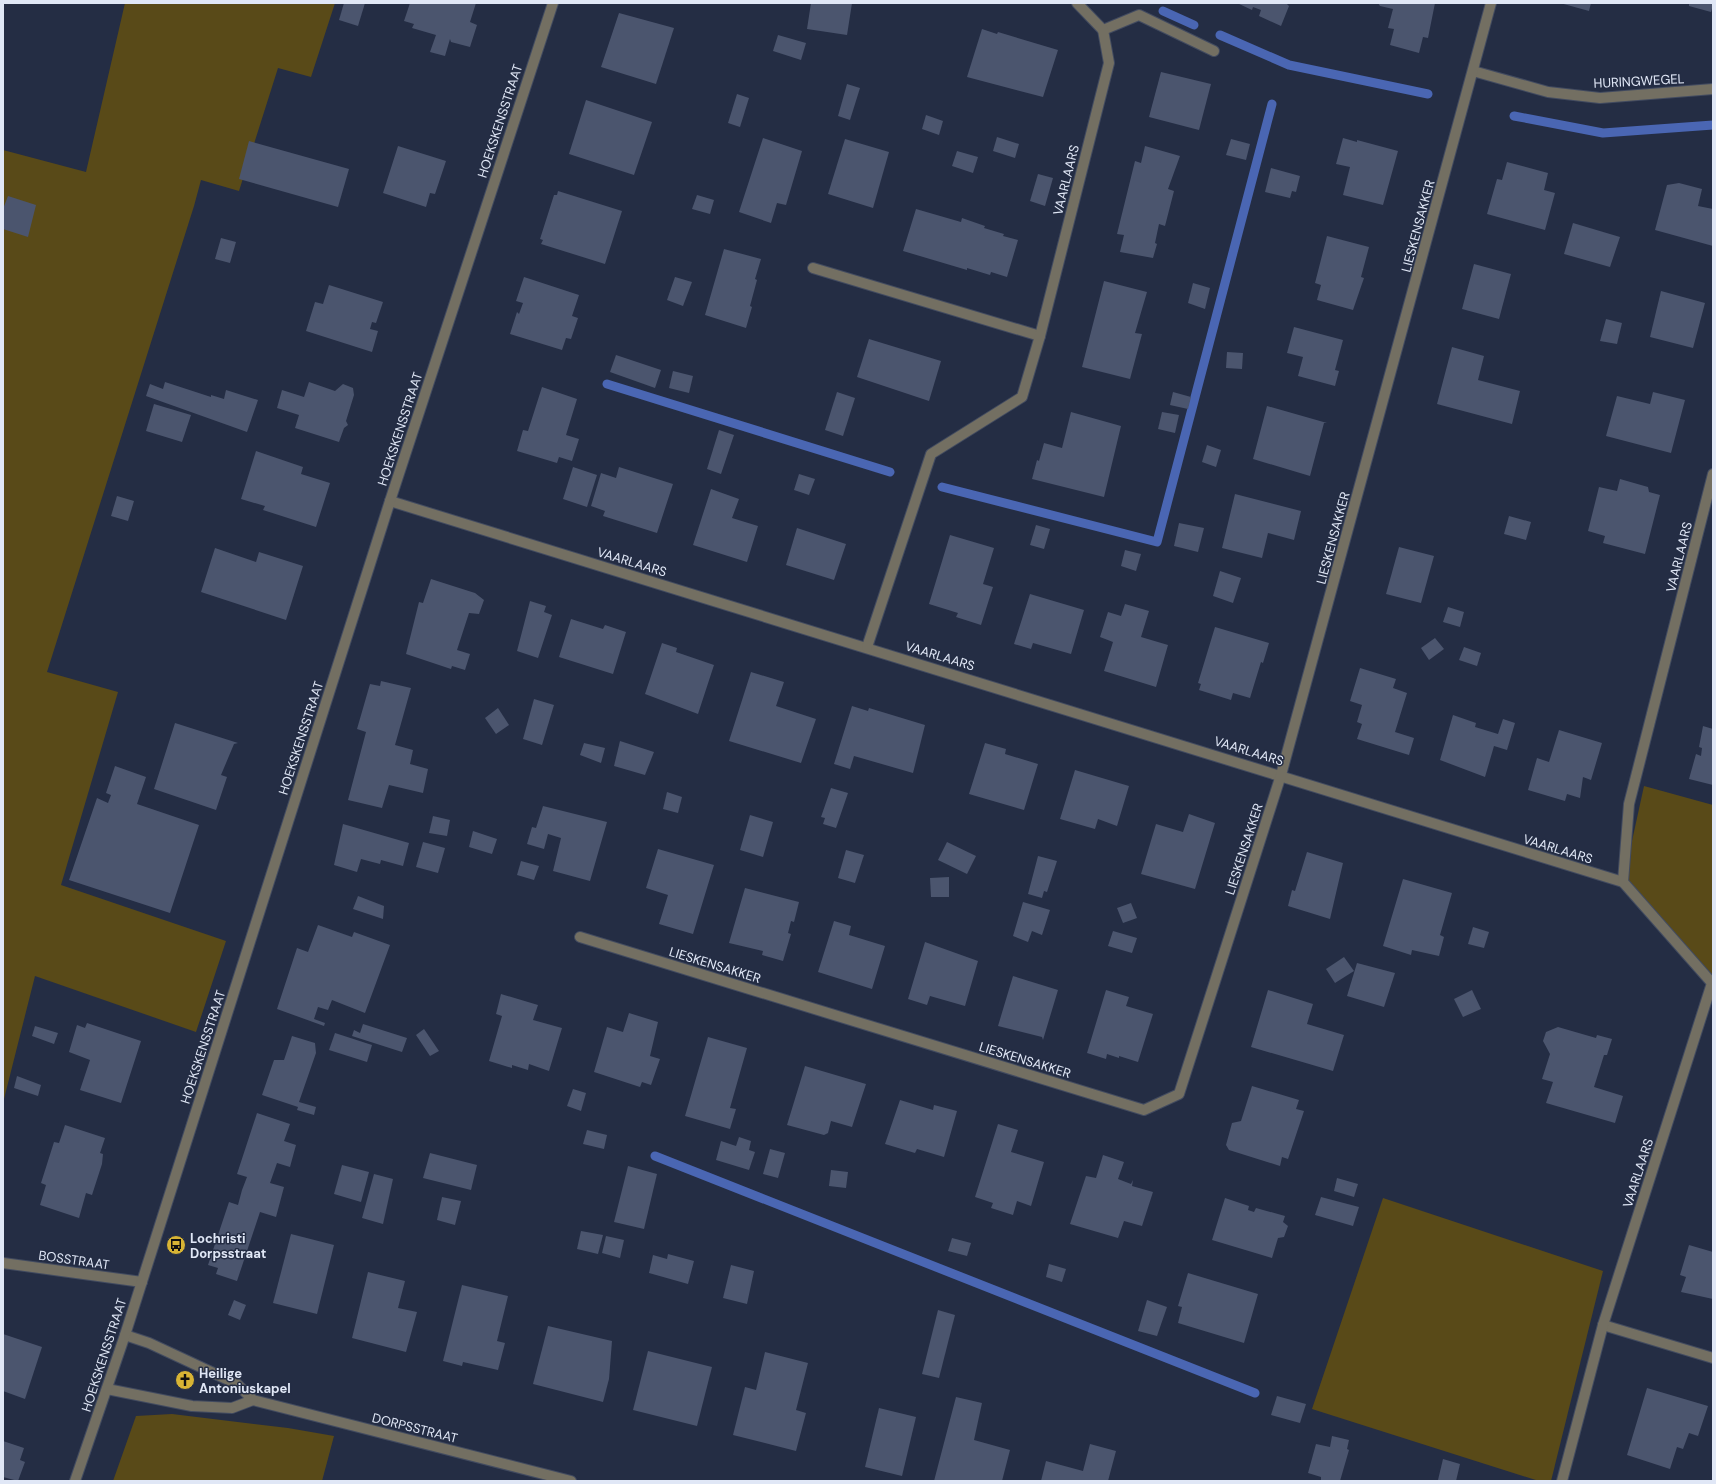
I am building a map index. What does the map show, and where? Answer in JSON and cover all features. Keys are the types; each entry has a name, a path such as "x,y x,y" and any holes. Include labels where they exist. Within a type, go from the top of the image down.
{"street":[{"name":"HOEKSKENSSTRAAT","path":"75,1481 125,1335 390,501 553,3"},
{"path":"1078,3 1103,30 1139,15 1214,51"},
{"name":"LIESKENSAKKER","path":"580,937 1144,1110 1179,1094 1281,775 1491,3"},
{"name":"VAARLAARS","path":"867,647 930,454 1022,396 1040,336 1109,63 1103,30"},
{"name":"HURINGWEGEL","path":"1473,71 1548,92 1600,98 1713,89"},
{"path":"813,268 1040,336"},
{"name":"VAARLAARS","path":"1623,882 1630,804 1713,474"},
{"name":"VAARLAARS","path":"390,501 867,647 1281,775 1570,867 1623,882 1712,983 1603,1325 1562,1481"},
{"name":"BOSSTRAAT","path":"3,1263 142,1282"},
{"path":"1603,1325 1713,1358"},
{"path":"107,1389 192,1406 232,1408 253,1400 237,1384 149,1343 125,1335"},
{"name":"DORPSSTRAAT","path":"253,1400 571,1481"}],"shaded area":[{"path":"125,3 335,3 311,77 278,68 239,191 201,180 47,672 118,692 61,885 226,941 196,1032 35,976 3,1103 3,150 86,172"},
{"path":"1644,786 1713,805 1713,983 1623,882"},
{"path":"1383,1198 1603,1271 1551,1481 1539,1481 1312,1409"},
{"path":"172,1414 288,1428 334,1436 322,1481 113,1481 136,1416"}],"building":[{"path":"344,3 365,3 358,26 339,20"},
{"path":"410,3 476,3 470,22 477,25 470,47 451,42 450,39 445,56 430,52 436,35 412,28 414,24 404,21"},
{"path":"811,3 852,3 847,35 807,29"},
{"path":"1237,3 1286,3 1289,6 1281,26 1259,16 1261,10 1253,7 1252,10"},
{"path":"1378,3 1435,3 1428,38 1423,37 1419,53 1390,45 1394,29 1388,28 1393,9 1380,6"},
{"path":"1560,3 1591,3 1589,11"},
{"path":"1689,3 1713,3 1713,5 1711,12 1689,6"},
{"path":"619,13 674,28 656,84 601,67"},
{"path":"982,29 997,34 998,32 1058,50 1043,97 967,77"},
{"path":"778,35 806,43 801,60 773,51"},
{"path":"1161,72 1211,84 1199,130 1149,117"},
{"path":"847,84 860,88 850,120 838,116"},
{"path":"737,94 749,98 740,127 728,123"},
{"path":"586,100 652,122 634,175 569,154"},
{"path":"926,115 943,121 939,135 922,129"},
{"path":"997,137 1019,144 1015,158 993,151"},
{"path":"763,138 802,151 786,205 777,203 771,223 739,212"},
{"path":"1343,138 1357,142 1357,140 1398,151 1383,205 1343,195 1350,167 1336,164"},
{"path":"845,139 889,152 873,208 828,194"},
{"path":"1231,139 1250,144 1246,160 1226,155"},
{"path":"249,141 349,169 338,207 239,179"},
{"path":"398,146 446,161 435,194 430,193 426,207 383,193"},
{"path":"1145,146 1180,156 1168,189 1174,191 1165,226 1159,224 1155,243 1157,244 1153,258 1120,252 1124,235 1117,234 1135,161 1141,163"},
{"path":"957,151 978,157 973,173 952,166"},
{"path":"1507,162 1548,173 1544,190 1555,193 1545,230 1487,214 1497,179 1502,180"},
{"path":"1271,168 1300,176 1296,192 1292,191 1290,198 1265,192"},
{"path":"1038,174 1053,178 1045,206 1030,201"},
{"path":"1679,183 1702,189 1698,206 1713,209 1713,246 1655,230 1667,185"},
{"path":"558,191 622,211 605,264 541,244 543,240 540,239 554,195 557,195"},
{"path":"697,195 714,200 710,214 692,209"},
{"path":"8,196 36,205 28,237 3,229 3,209"},
{"path":"916,209 961,222 962,218 985,226 984,228 1004,234 1003,236 1018,240 1007,277 991,272 990,275 967,268 967,270 903,251"},
{"path":"1573,223 1620,237 1610,267 1564,254"},
{"path":"1327,236 1369,247 1361,277 1364,278 1353,310 1317,300 1321,285 1315,283"},
{"path":"221,238 236,242 230,263 215,259"},
{"path":"724,249 761,259 755,279 757,280 746,328 705,315"},
{"path":"1474,264 1511,274 1499,319 1462,309"},
{"path":"524,277 579,295 572,316 578,318 571,339 566,338 562,350 510,334 517,312 519,314 523,303 516,301"},
{"path":"675,277 692,282 683,306 667,300"},
{"path":"1104,281 1147,292 1135,333 1142,334 1130,379 1082,367"},
{"path":"1193,283 1210,288 1205,309 1188,303"},
{"path":"329,285 383,302 376,323 372,322 370,329 378,331 372,352 306,331 315,302 323,304"},
{"path":"1661,291 1705,303 1693,348 1650,337"},
{"path":"1606,319 1622,323 1617,344 1600,341"},
{"path":"1294,327 1343,340 1335,370 1339,371 1335,386 1298,376 1303,357 1287,353"},
{"path":"869,339 941,361 929,401 857,377"},
{"path":"1452,347 1484,356 1478,380 1520,391 1512,424 1437,404"},
{"path":"1227,352 1243,353 1242,369 1226,368"},
{"path":"616,355 661,370 655,388 610,372"},
{"path":"673,371 693,376 689,393 669,388"},
{"path":"165,382 211,397 211,395 224,399 226,390 258,400 247,432 146,396 150,384 163,389"},
{"path":"309,382 335,391 343,384 353,388 354,395 346,421 348,425 344,428 339,442 295,428 299,415 277,408 282,390 304,397"},
{"path":"542,387 577,399 566,435 579,439 572,461 559,457 557,463 517,451 523,430 528,431"},
{"path":"837,392 855,398 843,436 825,430"},
{"path":"1173,392 1191,397 1188,409 1170,405"},
{"path":"1653,392 1685,400 1671,453 1606,436 1617,396 1650,404"},
{"path":"154,404 191,415 182,442 146,431"},
{"path":"1267,406 1327,423 1324,423 1310,476 1253,459"},
{"path":"1071,412 1121,426 1104,497 1032,479 1037,460 1039,461 1044,443 1062,448"},
{"path":"1162,412 1179,415 1175,433 1158,429"},
{"path":"719,430 734,435 721,474 707,469"},
{"path":"1207,445 1221,450 1216,467 1202,462"},
{"path":"256,451 303,467 301,474 330,483 316,527 263,510 265,506 241,499"},
{"path":"573,467 597,475 587,507 563,499"},
{"path":"619,467 673,484 657,533 603,516 605,511 591,506 601,473 616,478"},
{"path":"799,474 815,479 809,495 794,490"},
{"path":"1620,479 1648,487 1649,492 1660,495 1645,554 1603,543 1605,536 1588,531 1599,487 1617,491"},
{"path":"711,489 739,499 732,518 758,526 747,562 693,545"},
{"path":"1235,494 1301,511 1294,540 1268,533 1262,558 1222,548"},
{"path":"117,496 134,501 128,521 111,516"},
{"path":"1509,516 1531,522 1526,540 1504,534"},
{"path":"1179,523 1204,528 1198,552 1174,546"},
{"path":"1036,525 1050,529 1044,549 1030,545"},
{"path":"797,528 846,544 834,580 786,565"},
{"path":"950,535 994,548 983,584 993,587 981,625 956,617 958,613 929,604"},
{"path":"1399,547 1434,556 1421,603 1386,594"},
{"path":"215,548 256,562 259,552 303,566 286,620 201,592"},
{"path":"1125,550 1141,554 1136,571 1121,566"},
{"path":"1220,571 1241,578 1233,603 1213,596"},
{"path":"431,579 475,593 484,600 479,614 469,613 457,650 470,654 465,670 452,666 451,669 406,654 419,602 423,603"},
{"path":"1030,594 1084,610 1071,654 1033,643 1031,649 1014,644"},
{"path":"530,601 546,606 544,612 552,615 538,658 517,651"},
{"path":"1125,604 1149,611 1141,637 1168,645 1156,687 1104,671 1113,642 1100,637 1108,612 1121,616"},
{"path":"1448,607 1464,612 1460,627 1443,622"},
{"path":"571,619 603,629 605,625 626,632 613,674 559,657"},
{"path":"1215,627 1269,643 1263,663 1261,662 1250,698 1233,693 1231,700 1199,690 1201,684 1198,683"},
{"path":"1435,638 1444,649 1429,660 1421,648"},
{"path":"662,643 677,648 676,652 714,665 698,714 645,694"},
{"path":"1464,647 1481,653 1477,666 1459,660"},
{"path":"1360,668 1396,679 1393,688 1407,693 1395,732 1414,738 1409,755 1357,739 1362,724 1357,722 1362,705 1350,701"},
{"path":"751,672 784,682 776,706 816,719 801,763 729,741"},
{"path":"381,681 411,688 395,745 413,750 410,764 428,769 423,793 389,785 382,808 348,800 366,732 357,729 370,684 380,686"},
{"path":"534,699 554,705 542,745 523,739"},
{"path":"852,706 868,711 869,708 925,725 913,773 854,756 850,769 834,764"},
{"path":"498,708 509,725 496,734 485,718"},
{"path":"1453,715 1476,723 1475,727 1498,734 1503,719 1515,723 1507,750 1494,746 1485,777 1440,760"},
{"path":"175,723 238,743 234,744 221,775 227,777 216,810 154,789"},
{"path":"1703,726 1713,729 1713,785 1689,779 1696,754 1701,756 1702,748 1699,747"},
{"path":"1559,730 1602,743 1591,780 1583,777 1580,798 1567,794 1565,801 1528,790 1537,758 1549,762"},
{"path":"620,741 654,752 645,775 614,766"},
{"path":"584,743 605,748 601,763 580,755"},
{"path":"985,743 1006,749 1005,754 1038,764 1024,810 969,794"},
{"path":"115,766 146,777 137,804 199,825 170,913 69,880 97,798 108,803 111,795 106,793"},
{"path":"1075,770 1129,786 1117,826 1098,819 1095,829 1060,819"},
{"path":"831,788 848,793 836,828 823,824 825,818 821,817"},
{"path":"667,792 682,797 678,813 663,809"},
{"path":"543,806 607,822 590,881 553,871 561,838 548,834 544,849 527,844 532,827 536,828"},
{"path":"1189,814 1215,823 1195,889 1141,874 1156,824 1183,832"},
{"path":"750,815 773,822 763,857 740,850"},
{"path":"433,816 450,820 447,836 429,833"},
{"path":"343,824 409,843 403,866 381,860 380,864 361,859 357,872 334,865"},
{"path":"473,831 497,839 492,854 469,847"},
{"path":"423,842 445,848 438,873 416,867"},
{"path":"947,842 976,856 967,874 938,860"},
{"path":"658,849 714,865 693,934 659,924 668,895 646,888"},
{"path":"846,850 864,855 855,883 838,878"},
{"path":"1307,852 1343,863 1330,919 1288,906 1292,890 1295,891"},
{"path":"1038,856 1057,861 1047,892 1044,891 1042,898 1028,894"},
{"path":"521,861 539,866 534,880 517,875"},
{"path":"949,877 949,897 931,897 930,878"},
{"path":"1403,879 1452,893 1440,935 1444,937 1439,956 1412,950 1411,955 1383,946"},
{"path":"745,888 799,902 794,922 791,921 788,933 791,934 783,961 762,955 763,951 729,943"},
{"path":"358,896 384,906 383,919 353,909"},
{"path":"1023,902 1050,910 1042,935 1032,931 1028,942 1013,936"},
{"path":"1131,903 1137,918 1123,923 1117,908"},
{"path":"834,921 851,926 849,935 885,946 872,989 818,972"},
{"path":"318,925 352,937 354,932 390,945 365,1013 332,1000 328,1010 318,1007 314,1019 325,1023 324,1026 277,1009 297,948 308,952"},
{"path":"1473,927 1489,932 1484,948 1468,944"},
{"path":"1113,931 1137,938 1132,953 1108,946"},
{"path":"925,942 978,961 965,1006 930,996 927,1005 908,999"},
{"path":"1344,957 1354,971 1335,983 1326,969"},
{"path":"1357,963 1395,973 1384,1007 1347,996"},
{"path":"1013,976 1058,990 1043,1040 1042,1037 998,1026"},
{"path":"1106,990 1129,997 1126,1006 1153,1014 1138,1062 1107,1054 1106,1059 1087,1053"},
{"path":"1268,990 1313,1004 1307,1024 1344,1035 1333,1071 1251,1047"},
{"path":"1472,990 1481,1009 1463,1017 1454,999"},
{"path":"501,994 538,1005 533,1020 562,1028 549,1071 529,1064 528,1070 512,1065 512,1068 489,1061 502,1016 496,1014"},
{"path":"629,1013 658,1022 650,1056 660,1059 651,1085 642,1082 640,1087 594,1072 607,1027 623,1032"},
{"path":"87,1023 141,1041 121,1103 80,1090 90,1060 69,1052 77,1025 85,1028"},
{"path":"363,1024 407,1038 402,1052 352,1036 354,1030 360,1033"},
{"path":"35,1026 58,1033 54,1044 32,1036"},
{"path":"1558,1027 1596,1038 1597,1035 1612,1039 1607,1055 1604,1055 1594,1087 1623,1096 1615,1123 1546,1103 1553,1082 1542,1079 1550,1054 1543,1041 1546,1032"},
{"path":"424,1029 439,1051 430,1056 416,1035"},
{"path":"335,1033 372,1045 367,1062 329,1050"},
{"path":"292,1036 315,1043 316,1053 299,1102 316,1107 314,1115 297,1110 298,1107 262,1095 274,1060 284,1060"},
{"path":"708,1037 747,1048 730,1108 736,1109 730,1129 685,1116"},
{"path":"805,1066 866,1084 852,1127 831,1121 828,1133 824,1135 787,1125"},
{"path":"17,1076 41,1085 38,1096 14,1088"},
{"path":"1252,1086 1299,1100 1296,1109 1304,1111 1288,1159 1282,1157 1280,1166 1229,1150 1226,1145 1232,1123 1241,1121"},
{"path":"573,1089 586,1093 581,1111 567,1106"},
{"path":"900,1100 933,1110 934,1105 957,1111 944,1157 917,1149 915,1153 885,1144"},
{"path":"257,1113 290,1124 284,1141 296,1145 290,1167 277,1163 270,1183 284,1187 276,1217 260,1212 237,1281 216,1274 218,1268 208,1265 229,1202 238,1205 247,1177 237,1174"},
{"path":"998,1124 1018,1130 1011,1152 1044,1162 1031,1206 1017,1201 1013,1215 991,1208 993,1203 975,1197"},
{"path":"65,1125 105,1138 100,1153 103,1154 102,1164 92,1195 86,1193 79,1218 40,1205 46,1185 41,1183 54,1142 59,1143"},
{"path":"587,1130 607,1135 604,1149 583,1144"},
{"path":"739,1137 751,1141 749,1150 755,1152 749,1170 716,1160 721,1141 736,1146"},
{"path":"770,1149 785,1153 778,1178 763,1174"},
{"path":"430,1153 477,1165 471,1190 423,1178"},
{"path":"1103,1155 1124,1162 1118,1179 1131,1184 1133,1180 1132,1186 1153,1192 1142,1226 1124,1221 1118,1238 1070,1224 1086,1176 1096,1178"},
{"path":"342,1165 369,1172 361,1202 334,1194"},
{"path":"628,1166 657,1174 644,1229 614,1222"},
{"path":"831,1170 848,1172 846,1188 829,1186"},
{"path":"374,1174 393,1179 383,1224 362,1218"},
{"path":"1337,1178 1358,1184 1354,1197 1334,1191"},
{"path":"442,1197 461,1201 455,1225 437,1220"},
{"path":"1321,1197 1359,1207 1353,1226 1315,1215"},
{"path":"1225,1198 1249,1206 1248,1210 1254,1212 1256,1208 1285,1216 1283,1222 1288,1226 1284,1237 1278,1238 1272,1258 1212,1240"},
{"path":"581,1231 603,1235 598,1254 577,1249"},
{"path":"291,1234 334,1245 317,1314 273,1303"},
{"path":"606,1236 624,1240 620,1258 602,1253"},
{"path":"952,1238 971,1243 967,1256 948,1251"},
{"path":"1689,1245 1713,1252 1713,1299 1681,1292 1686,1277 1680,1275"},
{"path":"668,1254 694,1261 688,1284 649,1273 653,1255 667,1259"},
{"path":"1049,1264 1066,1269 1062,1282 1046,1277"},
{"path":"731,1265 754,1271 747,1304 723,1298"},
{"path":"368,1272 405,1281 398,1308 417,1312 406,1352 352,1338"},
{"path":"1188,1273 1258,1294 1244,1343 1178,1323 1182,1307 1178,1306"},
{"path":"462,1285 508,1296 497,1341 505,1343 498,1370 463,1362 462,1366 443,1361"},
{"path":"234,1300 246,1305 240,1320 228,1315"},
{"path":"1147,1300 1167,1307 1157,1336 1138,1331"},
{"path":"938,1310 955,1315 939,1378 922,1374"},
{"path":"548,1326 612,1341 609,1379 603,1402 533,1384"},
{"path":"3,1334 42,1347 25,1399 3,1391"},
{"path":"648,1351 712,1367 697,1426 633,1410"},
{"path":"765,1352 808,1363 796,1410 806,1413 796,1451 733,1435 745,1387 756,1390"},
{"name":"Heilige Antoniuskapel","path":"183,1375 192,1377 189,1389 180,1387 178,1383"},
{"path":"1647,1388 1708,1406 1698,1436 1689,1433 1683,1449 1677,1447 1670,1469 1627,1455"},
{"path":"1277,1396 1306,1404 1300,1423 1271,1415"},
{"path":"956,1397 982,1403 974,1440 1010,1450 1002,1481 934,1481"},
{"path":"879,1408 916,1417 902,1476 865,1467"},
{"path":"1332,1436 1349,1440 1347,1449 1349,1450 1340,1481 1321,1480 1321,1477 1308,1473 1316,1444 1330,1447"},
{"path":"3,1441 24,1448 20,1460 25,1462 18,1481 3,1477"},
{"path":"1090,1444 1116,1451 1108,1481 1041,1481 1046,1461 1083,1471"},
{"path":"1443,1459 1460,1464 1456,1481 1438,1480"}],"waterway":[{"path":"1163,11 1194,25"},
{"path":"1220,35 1289,65 1428,94"},
{"path":"942,487 1157,542 1272,104"},
{"path":"1514,116 1603,133 1713,125"},
{"path":"607,384 890,472"},
{"path":"655,1156 1255,1393"}],"place":[{"name":"Lochristi Dorpsstraat","path":"176,1245"},
{"name":"Heilige Antoniuskapel","path":"185,1380"}]}
